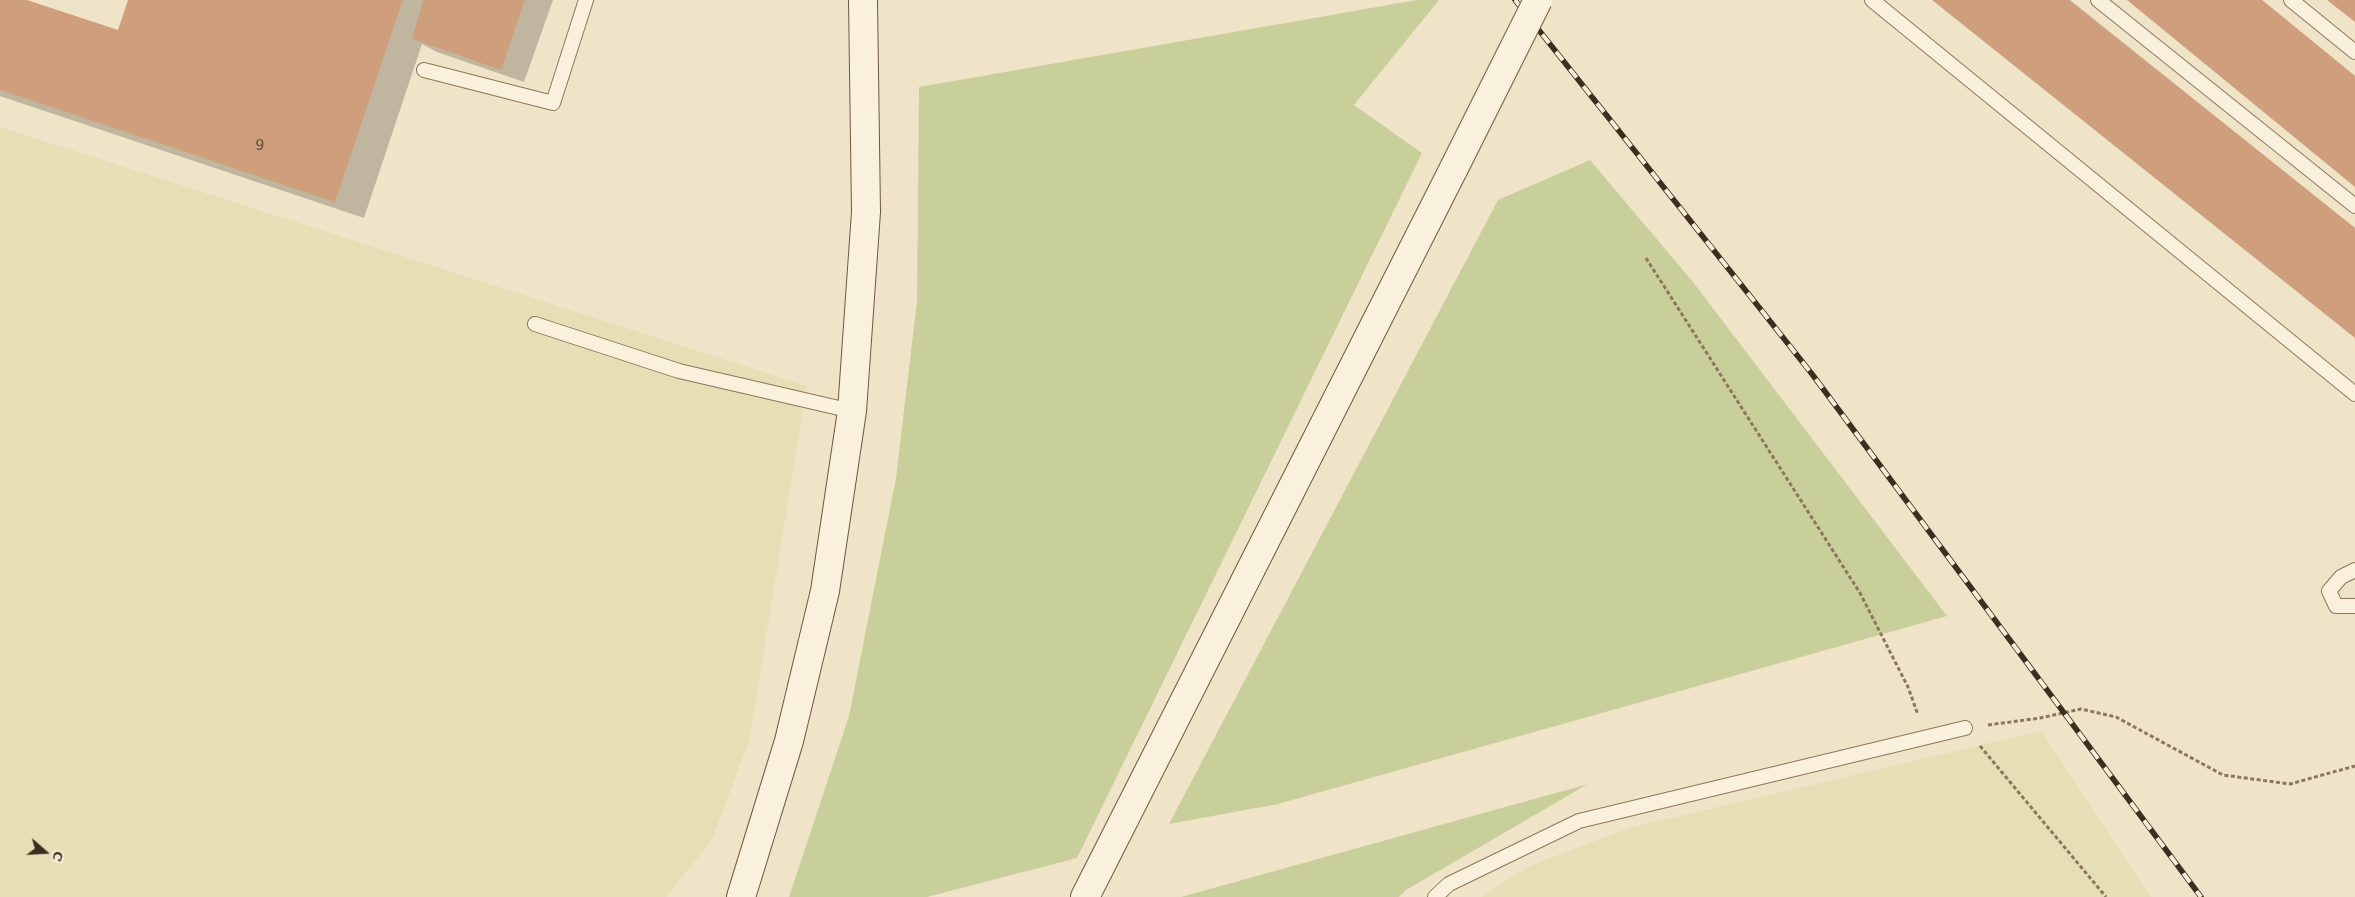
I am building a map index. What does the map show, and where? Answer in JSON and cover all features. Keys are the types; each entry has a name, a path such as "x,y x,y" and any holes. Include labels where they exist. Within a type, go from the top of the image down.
{"main road":[{"path":"741,897 789,741 825,591 852,411 866,212 863,0"},
{"path":"1085,897 1538,0"}],"lane":[{"path":"424,70 553,103 586,0"},
{"path":"1872,0 2355,394"},
{"path":"2098,0 2355,206"},
{"path":"2291,0 2355,52"},
{"path":"535,324 680,371 852,411"},
{"path":"2355,570 2341,577 2329,591 2336,606 2355,606"},
{"path":"1435,897 1449,884 1579,821 1965,728"}],"path":[{"path":"1646,258 1860,593 1908,687 1926,737"},
{"path":"1965,728 2040,718 2081,709 2116,717 2223,775 2290,784 2355,766"},
{"path":"1965,728 2106,897"}],"shaded area":[{"path":"0,127 807,386 749,741 712,840 666,897 0,897"},
{"path":"2041,731 2151,897 1481,897 1529,866 1629,828"}],"green space":[{"path":"1417,0 1439,0 1354,105 1422,153 1077,858 927,897 789,897 849,716 896,478 917,301 919,87"},
{"path":"1590,160 1693,282 1947,616 1278,804 1169,824 1498,200"},
{"path":"1588,784 1406,890 1399,897 1181,897"}],"building":[{"path":"0,0 27,0 118,30 128,0 403,0 335,202 0,90"},
{"path":"423,0 525,0 501,70 412,39"},
{"path":"1932,0 2069,0 2355,228 2355,338"},
{"path":"2127,0 2262,0 2355,76 2355,187"},
{"path":"2327,0 2355,0 2355,22"}],"railway":[{"path":"1515,0 1812,374 2201,897"}]}
